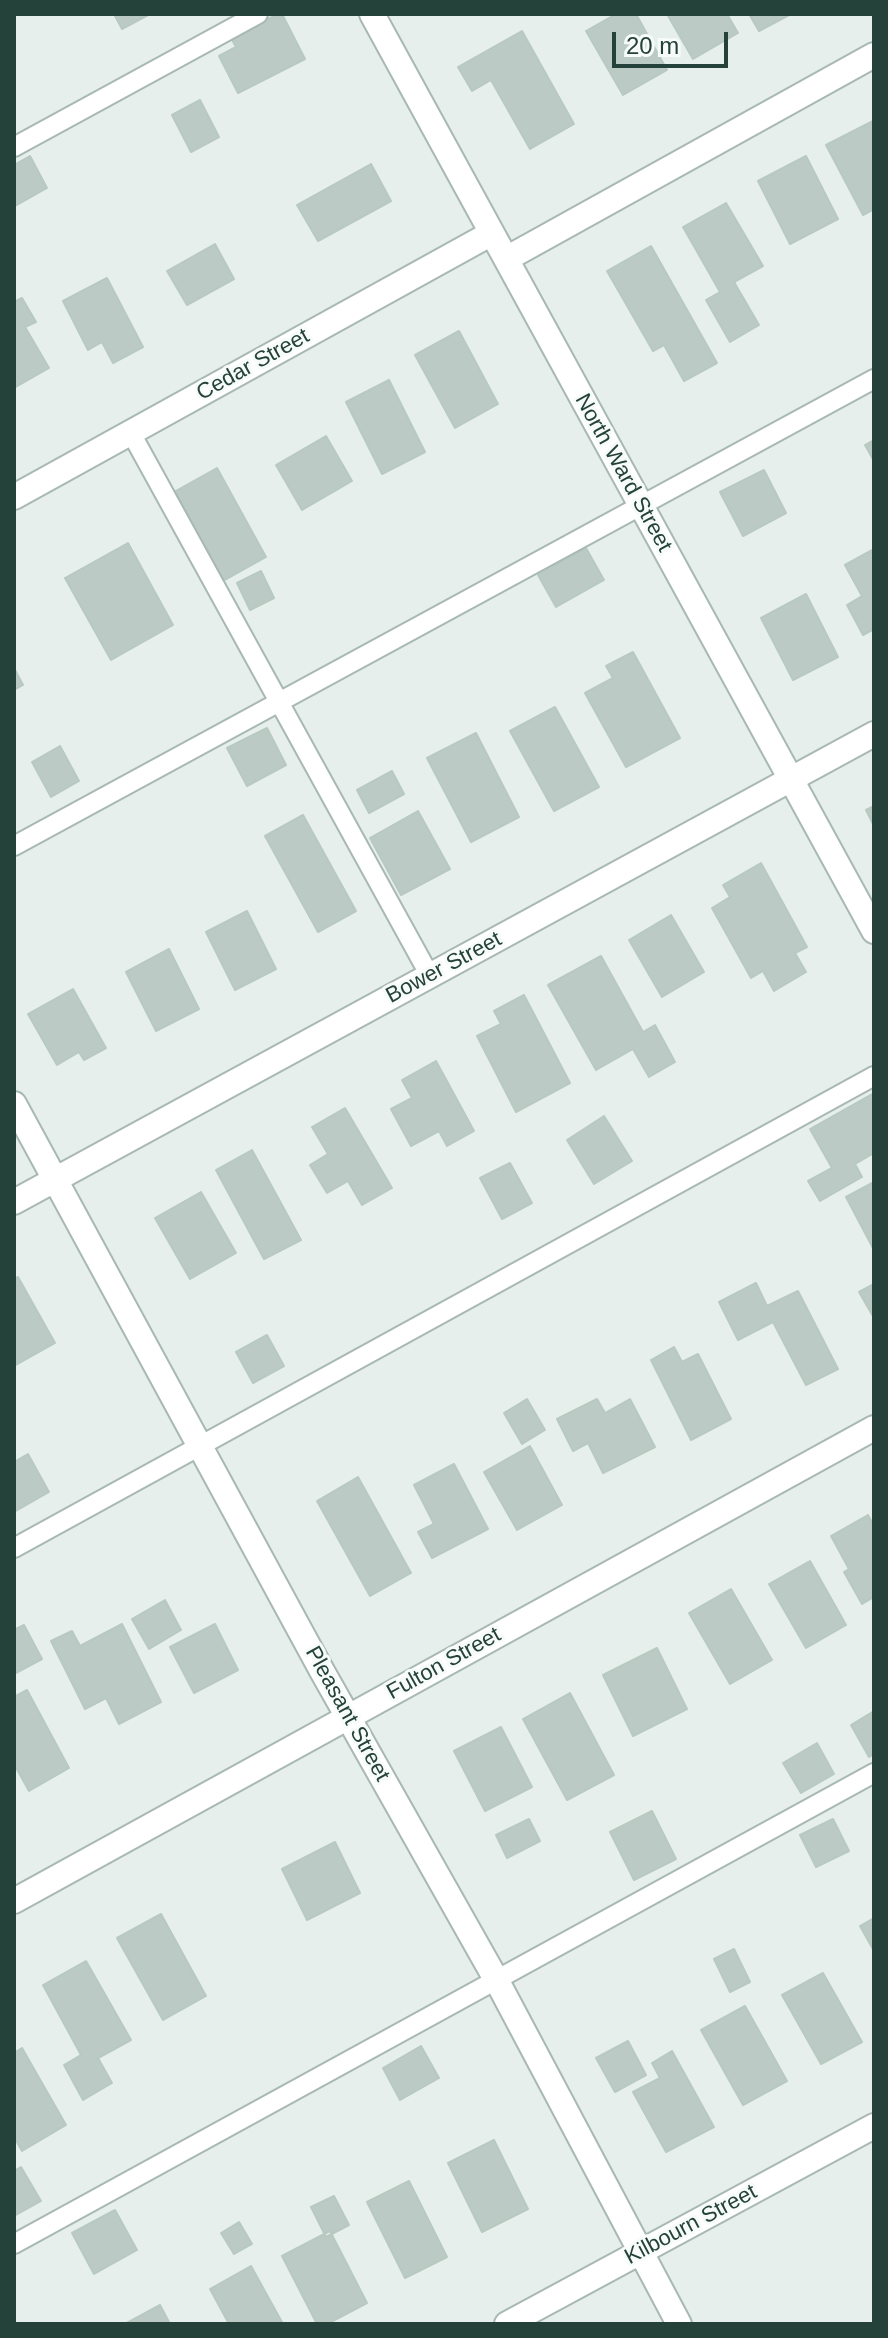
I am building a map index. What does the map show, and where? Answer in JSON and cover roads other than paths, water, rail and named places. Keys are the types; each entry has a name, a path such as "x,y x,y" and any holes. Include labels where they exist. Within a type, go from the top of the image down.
{"street":[{"name":"North Ward Street","path":"372,14 874,931"},
{"path":"506,259 874,55"},
{"name":"Cedar Street","path":"14,497 492,233"},
{"name":"Bower Street","path":"14,1202 874,734"},
{"name":"Pleasant Street","path":"14,1104 348,1716 497,1981 679,2324"},
{"name":"Fulton Street","path":"14,1901 874,1428"},
{"name":"Kilbourn Street","path":"507,2324 874,2126"}],"lane":[{"path":"14,147 258,14"},
{"path":"14,846 874,379"},
{"path":"131,433 430,976"},
{"path":"14,1548 874,1076"},
{"path":"14,2244 874,1773"}]}
